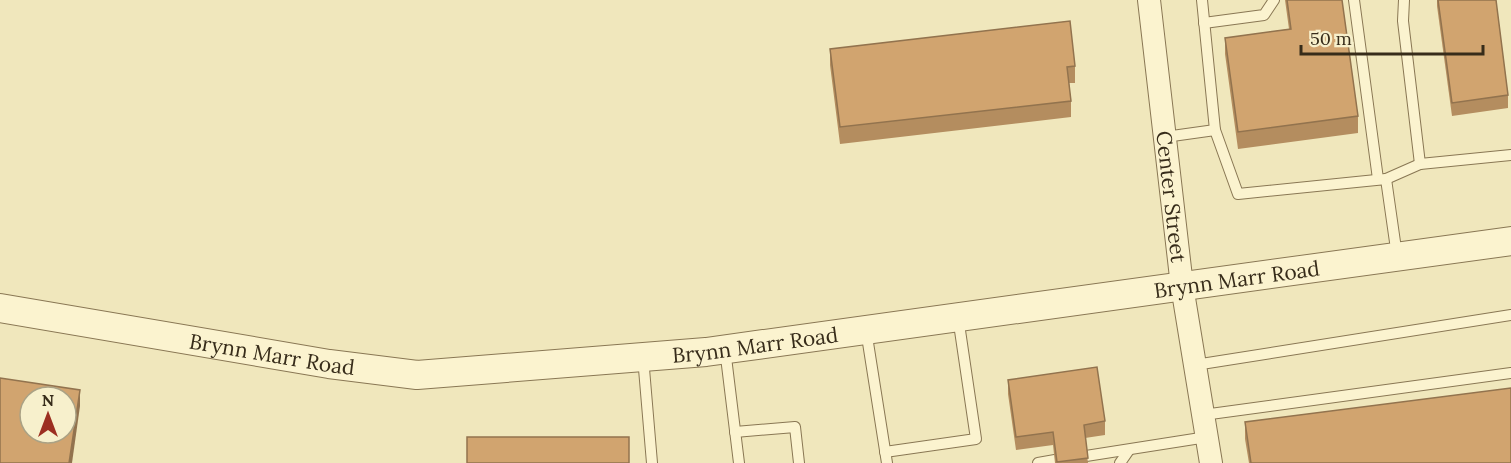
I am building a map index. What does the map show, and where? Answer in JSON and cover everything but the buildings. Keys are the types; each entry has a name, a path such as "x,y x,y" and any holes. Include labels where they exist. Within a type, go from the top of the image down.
{"street":[{"name":"Center Street","path":"1149,0 1182,286 1211,463"},
{"name":"Brynn Marr Road","path":"0,308 329,364 417,375 725,349 1511,241"}],"lane":[{"path":"1202,0 1215,130 1238,194 1382,179 1420,164 1511,155"},
{"path":"1204,23 1264,15 1274,0"},
{"path":"1354,0 1382,179 1397,256"},
{"path":"1404,0 1403,21 1420,164"},
{"path":"1165,137 1215,130"},
{"path":"1195,365 1511,315"},
{"path":"866,329 886,458 976,439 958,317"},
{"path":"725,349 739,463"},
{"path":"643,357 652,463"},
{"path":"1086,456 1130,450 1205,426 1511,373"},
{"path":"735,432 795,427 799,463"},
{"path":"1120,463 1130,450"},
{"path":"1038,463 1055,460"}]}
